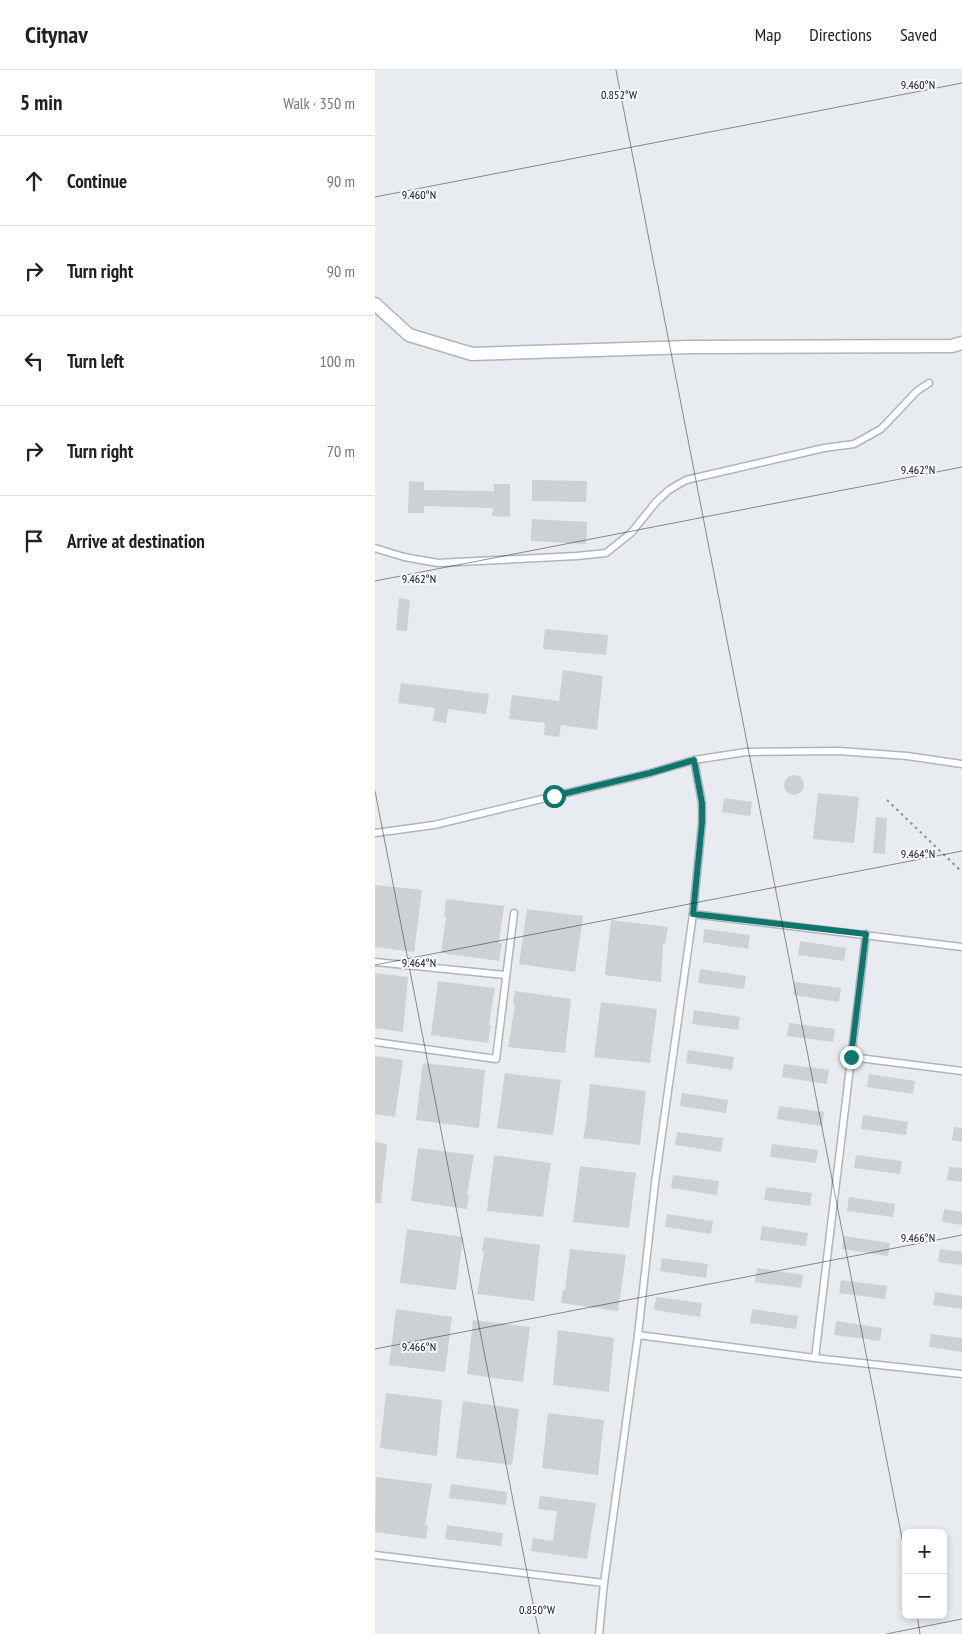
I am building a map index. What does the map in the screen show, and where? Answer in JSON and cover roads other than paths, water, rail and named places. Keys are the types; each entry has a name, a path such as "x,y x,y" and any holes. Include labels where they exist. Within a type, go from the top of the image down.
{"street":[{"path":"375,304 409,335 472,354 691,347 957,344 962,331"}],"lane":[{"path":"375,548 404,557 438,563 606,553 631,533 655,502 669,490 686,480 824,448 854,444 881,430 917,391 929,383"},
{"path":"375,833 434,825 650,773 694,760 746,752 839,751 907,756 962,764"},
{"path":"599,1634 604,1582 657,1174 693,914 702,823 702,803 694,760"},
{"path":"375,1042 496,1059 514,913"},
{"path":"693,914 962,947"},
{"path":"815,1358 866,934"},
{"path":"375,962 505,975"},
{"path":"851,1057 962,1071"},
{"path":"637,1335 815,1358 962,1374"},
{"path":"375,1555 604,1582"}]}
